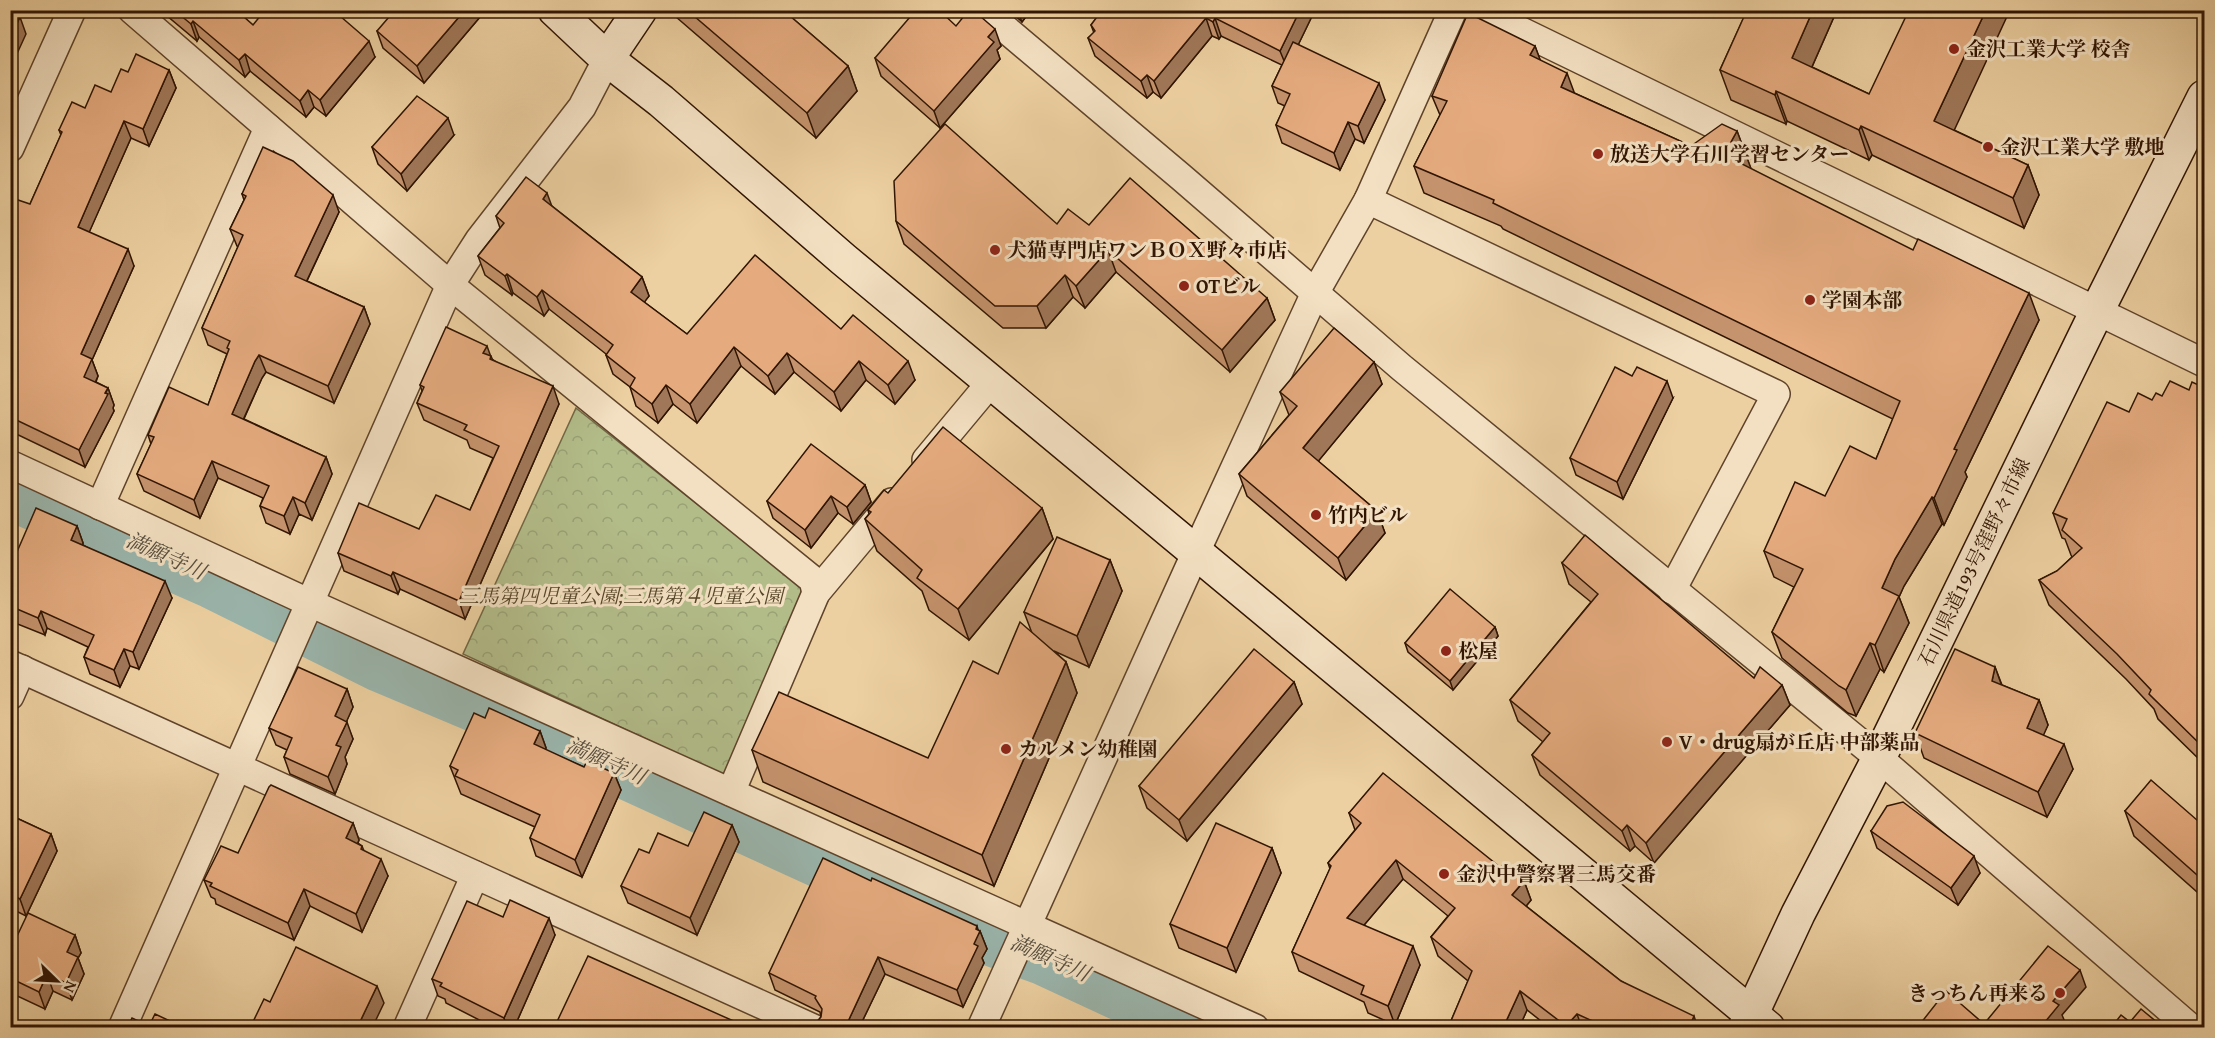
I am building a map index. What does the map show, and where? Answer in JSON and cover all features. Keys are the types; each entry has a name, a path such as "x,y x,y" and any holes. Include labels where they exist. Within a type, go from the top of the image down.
{"street":[{"path":"10,148 72,10"},
{"path":"132,10 450,285 813,580 816,593"},
{"path":"555,10 607,58 843,259 1196,552 1755,1023"},
{"path":"122,1028 450,285 478,240 582,107 607,58 640,10"},
{"path":"983,10 1402,368 1879,758 2191,1028"},
{"path":"981,1028 1316,293 1368,200 1453,10"},
{"path":"1478,10 2205,363"},
{"name":"石川県道193号窪野々市線","path":"1755,1023 1798,914 1879,758 2097,312 2205,98"},
{"path":"100,506 268,128"},
{"path":"1368,200 1776,394 1672,590"},
{"path":"731,792 816,593 991,382"},
{"path":"10,464 100,506 305,614 731,792 1020,939 1255,1028"},
{"path":"10,696 16,666 813,1028"},
{"path":"407,1028 475,875"}],"green space":[{"name":"三馬第四児童公園;三馬第４児童公園","path":"576,408 804,589 726,776 463,654"}],"building":[{"path":"174,10 236,10 253,25 265,10 333,10 369,41 320,100 308,90 300,101 245,54 239,60 193,21 191,24"},
{"path":"395,10 465,10 417,66 377,31"},
{"path":"687,10 783,10 848,66 807,113"},
{"path":"916,10 939,10 956,26 969,10 973,10 995,29 988,37 994,42 934,111 875,58"},
{"path":"1102,10 1300,10 1280,51 1215,18 1213,22 1206,18 1154,81 1147,75 1141,81 1088,38 1095,31 1091,25"},
{"path":"1747,10 1813,10 1792,58 1869,94 1909,10 1986,10 1934,121 2028,165 2013,198 1861,126 1859,130 1776,91 1775,95 1720,70"},
{"path":"10,13 20,17 10,38"},
{"path":"1468,13 1535,46 1530,55 1567,73 1561,87 1691,146 1722,124 1737,131 1731,142 1743,148 1736,161 1913,250 1918,239 2029,293 1954,449 1957,450 1934,498 1932,497 1895,559 1882,588 1899,596 1875,645 1870,643 1846,690 1772,632 1803,569 1764,551 1795,482 1825,496 1850,446 1876,459 1900,401 1493,203 1494,200 1414,166 1447,101 1432,96"},
{"path":"1293,42 1379,83 1358,126 1348,122 1334,153 1276,125 1290,94 1272,86"},
{"path":"136,54 169,70 143,129 124,121 78,227 128,249 81,354 92,359 84,377 108,388 105,393 108,394 79,450 10,417 10,205 15,199 30,204 62,132 59,130 72,102 85,108 95,85 111,92 121,69 128,72"},
{"path":"417,96 448,118 401,174 372,147"},
{"path":"945,124 1057,224 1068,209 1089,225 1130,178 1267,298 1222,350 1108,250 1076,286 1065,275 1037,306 995,306 896,221 894,181"},
{"path":"263,147 293,161 333,195 295,276 364,307 328,386 259,355 232,414 326,457 305,503 293,497 284,516 260,506 269,486 212,461 194,500 137,474 154,437 148,435 169,387 208,405 230,341 202,328 243,235 230,229 246,196 242,194"},
{"path":"526,177 547,193 543,199 642,277 631,292 687,334 755,255 841,329 853,315 908,361 888,385 859,361 834,392 787,353 768,376 734,347 690,404 666,385 652,404 630,387 635,378 606,355 613,345 542,290 537,297 478,256 504,223 496,216"},
{"path":"446,327 487,346 483,353 491,356 490,359 553,386 459,601 393,572 391,576 338,553 359,503 419,529 436,495 470,510 499,446 464,430 467,425 417,403 424,387 420,385"},
{"path":"1334,328 1374,362 1303,448 1377,511 1338,558 1239,474 1297,406 1280,392"},
{"path":"1615,367 1632,376 1637,367 1667,381 1617,482 1570,458"},
{"path":"2170,381 2189,390 2192,382 2205,388 2205,749 2149,694 2151,690 2117,654 2039,580 2057,571 2082,548 2062,530 2067,519 2053,513 2107,402 2129,412 2138,393 2152,400 2156,393 2162,396"},
{"path":"943,427 1042,508 958,609 917,578 922,570 865,519 871,512 868,510 884,490 888,493"},
{"path":"811,444 865,485 847,507 831,496 805,530 767,501"},
{"path":"36,508 77,526 71,540 165,581 133,652 124,649 114,670 84,657 94,635 41,611 38,618 10,606 10,568"},
{"path":"1585,535 1754,678 1760,667 1782,685 1646,843 1627,825 1622,831 1532,755 1550,733 1510,700 1598,594 1562,563"},
{"path":"1057,537 1110,560 1077,636 1024,612"},
{"path":"1450,589 1495,627 1450,681 1405,643"},
{"path":"1020,622 1066,662 982,855 752,750 779,692 928,758 973,661 998,674"},
{"path":"1254,649 1294,682 1179,820 1139,786"},
{"path":"1955,649 1995,667 1992,681 2039,700 2027,728 2064,744 2038,792 1915,733"},
{"path":"298,667 347,689 335,716 347,722 336,745 341,747 328,777 284,757 292,738 269,728"},
{"path":"489,708 540,731 534,744 584,767 587,761 614,773 575,860 530,838 540,815 455,776 458,770 450,766 474,713 485,718"},
{"path":"1383,773 1500,867 1504,864 1524,881 1512,895 1621,981 1694,1016 1689,1028 1608,1028 1577,1014 1566,1026 1520,991 1503,1028 1448,1028 1472,971 1431,937 1455,908 1396,860 1347,918 1413,946 1388,1006 1361,994 1364,986 1292,952 1331,866 1328,863 1361,823 1349,813"},
{"path":"2151,780 2205,827 2205,882 2125,811"},
{"path":"271,785 353,823 346,838 381,859 356,914 304,889 288,923 210,886 212,883 204,880 221,846 238,853"},
{"path":"1903,802 1974,856 1951,888 1871,831 1887,806"},
{"path":"704,812 732,825 690,918 621,886 639,849 649,853 658,833 688,846"},
{"path":"10,815 51,834 20,899 10,894"},
{"path":"1216,823 1272,848 1227,948 1170,924"},
{"path":"823,858 977,926 976,929 980,931 974,944 978,946 957,990 878,957 845,1028 802,1028 815,1024 821,1017 822,1009 816,996 769,973"},
{"path":"510,900 549,918 504,1018 440,986 442,983 432,979 467,901 503,917"},
{"path":"28,913 75,935 67,952 78,957 66,983 47,974 39,992 10,978 10,969 16,957 10,951"},
{"path":"2048,946 2080,970 2053,1001 2059,1005 2040,1028 1917,1028 1946,991 1984,1024"},
{"path":"296,947 377,986 357,1028 250,1028 264,999 270,1002"},
{"path":"588,956 738,1023 736,1028 554,1028"},
{"path":"2141,1009 2164,1028 2111,1028 2121,1015 2130,1022"},
{"path":"155,1014 185,1028 127,1028 132,1018 149,1026"}],"waterway":[{"name":"満願寺川","path":"10,488 215,578 382,661 520,719 993,935 1045,954 1205,1028"}],"place":[{"name":"金沢工業大学 校舎","path":"1954,49"},
{"name":"金沢工業大学 敷地","path":"1988,147"},
{"name":"放送大学石川学習センター","path":"1598,154"},
{"name":"犬猫専門店ワンＢＯＸ野々市店","path":"995,250"},
{"name":"OTビル","path":"1184,286"},
{"name":"学園本部","path":"1810,300"},
{"name":"竹内ビル","path":"1316,515"},
{"name":"松屋","path":"1446,651"},
{"name":"V・drug扇が丘店 中部薬品","path":"1667,742"},
{"name":"カルメン幼稚園","path":"1006,749"},
{"name":"金沢中警察署三馬交番","path":"1444,874"},
{"name":"きっちん再来る","path":"2060,993"}]}
